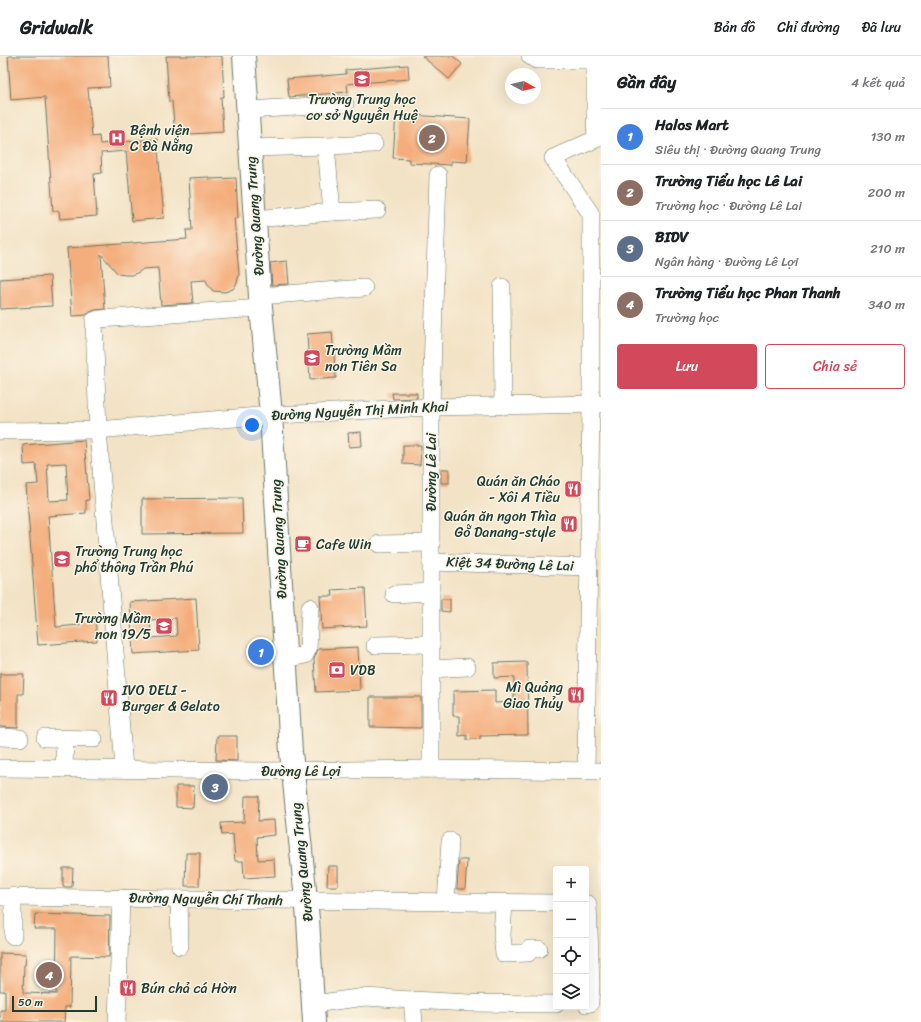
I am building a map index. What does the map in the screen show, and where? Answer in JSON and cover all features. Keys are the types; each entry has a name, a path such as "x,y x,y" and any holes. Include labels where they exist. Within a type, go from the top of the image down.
{"main road":[{"name":"Đường Quang Trung","path":"244,56 260,302 271,415 293,771 306,900 313,1013"}],"street":[{"path":"530,56 536,60 595,58 594,114 596,140 553,158 591,214 596,404 589,567 595,620 594,771"},
{"path":"248,110 345,104"},
{"path":"250,148 374,144"},
{"path":"326,146 332,212"},
{"name":"Đường Lê Lai","path":"431,769 431,407 438,175"},
{"path":"255,219 332,212 377,210"},
{"path":"502,287 503,406"},
{"path":"124,770 98,430 94,322 98,319 260,302 364,288"},
{"name":"Đường Nguyễn Thị Minh Khai","path":"0,431 98,430 271,415 431,407 596,404"},
{"path":"379,544 431,543"},
{"name":"Kiệt 34 Đường Lê Lai","path":"431,562 589,567"},
{"path":"394,594 431,592"},
{"path":"286,659 305,655 307,652 310,607"},
{"path":"375,645 431,644"},
{"path":"431,669 467,668"},
{"path":"0,737 20,738"},
{"path":"45,738 94,739"},
{"path":"64,739 64,769"},
{"name":"Đường Lê Lợi","path":"0,768 293,771 431,769 594,771"},
{"path":"446,902 450,841"},
{"path":"7,897 13,936"},
{"name":"Đường Nguyễn Chí Thanh","path":"7,897 553,904"},
{"path":"117,1022 121,898"},
{"path":"179,899 180,946"},
{"path":"504,903 502,935 504,954 528,953 528,949 539,949"},
{"path":"592,904 593,995"},
{"path":"313,1013 365,997 469,1003 553,1004"},
{"path":"412,1000 414,1022"}],"building":[{"path":"8,56 108,56 110,87 88,88 92,137 99,136 100,144 157,139 164,218 132,221 126,151 101,153 102,173 94,174 97,216 60,219 59,211 53,211 45,97 11,100"},
{"path":"166,56 222,56 224,97 221,97 223,132 175,135 172,101 169,102"},
{"path":"422,56 453,56 462,64 449,79"},
{"path":"408,65 409,79 347,84 348,92 289,97 287,79 346,74 346,70"},
{"path":"396,114 470,119 467,162 451,161 451,165 409,163 409,159 393,158"},
{"path":"209,177 209,179 236,178 238,218 234,218 239,274 237,283 233,289 225,292 213,291 206,280 191,281 193,303 161,305 158,268 143,269 132,275 118,274 101,254 105,309 95,310 86,315 72,316 67,248 187,239 186,230 192,230 189,178"},
{"path":"287,261 289,284 272,285 270,263"},
{"path":"50,276 52,306 0,309 0,279"},
{"path":"332,332 336,378 310,380 307,334"},
{"path":"392,393 417,393 417,398 393,399"},
{"path":"361,432 362,446 349,447 348,433"},
{"path":"84,440 89,500 86,500 86,513 48,516 56,627 80,625 80,619 95,617 97,641 38,645 26,485 38,484 36,464 24,465 23,445","holes":["66,463 68,500 49,501 47,464"]},
{"path":"403,445 421,445 420,465 403,464"},
{"path":"441,469 449,469 449,483 441,483"},
{"path":"242,498 243,533 142,534 142,499"},
{"path":"365,588 367,626 322,629 320,596 333,596 332,590"},
{"name":"Trường Mầm non 19/5","path":"196,598 199,650 133,654 130,602","holes":["176,618 177,636 151,638 150,620"]},
{"path":"441,599 450,599 450,612 441,611"},
{"name":"VDB","path":"358,647 360,690 316,692 314,659 318,649"},
{"path":"527,662 528,735 480,736 480,739 467,740 467,735 459,736 459,716 453,716 453,691 495,690 495,703 514,702 514,677 494,678 494,663"},
{"path":"0,674 24,674 23,694 18,694 18,728 0,727"},
{"path":"370,697 421,697 421,728 370,727"},
{"path":"217,736 237,736 237,761 216,760"},
{"path":"176,786 194,786 193,808 176,807"},
{"path":"245,796 259,796 258,821 274,820 275,835 257,837 258,860 274,859 275,876 244,878 243,861 235,861 233,834 222,835 221,823 244,822"},
{"path":"186,853 200,853 199,886 185,886"},
{"path":"459,860 467,860 465,889 457,889"},
{"path":"328,866 338,866 338,886 327,886"},
{"path":"63,868 73,868 72,887 63,887"},
{"path":"35,914 110,916 109,957 71,956 70,1007 65,1007 64,1022 0,1022 0,1010 5,1010 5,991 0,991 0,953 26,954 23,993 56,994 57,929 34,929"}],"place":[{"name":"Trường Trung học cơ sở Nguyễn Huệ","path":"362,79"},
{"name":"Bệnh viện C Đà Nẵng","path":"117,138"},
{"name":"Trường Tiểu học Lê Lai","path":"432,138"},
{"name":"Trường Mầm non Tiên Sa","path":"312,358"},
{"name":"Quán ăn Cháo - Xôi A Tiều","path":"573,489"},
{"name":"Quán ăn ngon Thìa Gỗ Danang-style","path":"569,524"},
{"name":"Cafe Win","path":"303,544"},
{"name":"Trường Trung học phổ thông Trần Phú","path":"62,559"},
{"name":"Trường Mầm non 19/5","path":"164,626"},
{"name":"Halos Mart","path":"261,652"},
{"name":"VDB","path":"337,670"},
{"name":"Mì Quảng Giao Thủy","path":"576,695"},
{"name":"IVO DELI - Burger & Gelato","path":"109,698"},
{"name":"BIDV","path":"215,787"},
{"name":"Trường Tiểu học Phan Thanh","path":"49,975"},
{"name":"Bún chả cá Hờn","path":"128,988"}]}
